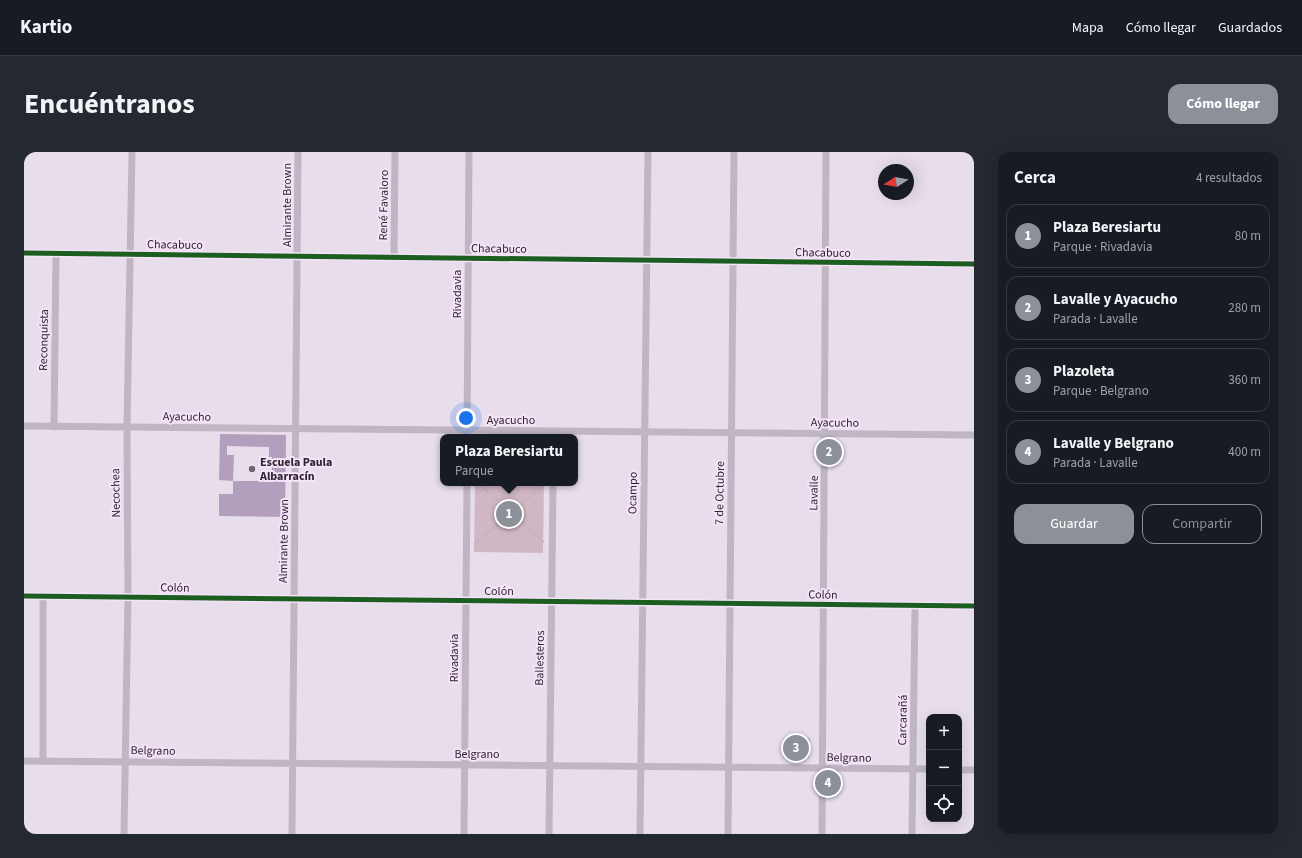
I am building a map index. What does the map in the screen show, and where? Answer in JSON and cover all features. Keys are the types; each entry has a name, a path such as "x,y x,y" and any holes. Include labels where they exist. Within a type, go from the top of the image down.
{"street":[{"name":"Necochea","path":"124,834 128,597 127,427 132,152"},
{"name":"Almirante Brown","path":"292,834 298,152"},
{"name":"René Favaloro","path":"394,258 395,152"},
{"name":"Rivadavia","path":"467,434 470,152"},
{"name":"Ocampo","path":"640,834 648,152"},
{"name":"7 de Octubre","path":"728,834 734,152"},
{"name":"Lavalle","path":"822,834 827,263 826,152"},
{"name":"Chacabuco","path":"24,253 974,264"},
{"name":"Reconquista","path":"54,427 56,254"},
{"name":"Ayacucho","path":"24,426 296,429 467,434 645,432 974,435"},
{"name":"Rivadavia","path":"464,834 467,486"},
{"name":"Ballesteros","path":"549,834 553,486"},
{"name":"Colón","path":"24,596 974,606"},
{"path":"43,596 43,762"},
{"name":"Carcarañá","path":"912,834 915,606"},
{"name":"Belgrano","path":"24,761 926,769"},
{"path":"962,770 974,770"}],"path":[{"path":"481,486 506,508"},
{"path":"518,508 542,486"},
{"path":"504,519 503,512 506,508 513,506 518,508"},
{"path":"518,508 520,513 519,519"},
{"path":"467,550 504,519"},
{"path":"504,519 512,523 519,519"},
{"path":"519,519 553,550"}],"shaded area":[{"path":"475,486 544,486 543,553 474,552"},
{"path":"810,738 809,758 783,757 783,739"}],"building":[{"name":"Escuela Paula Albarracín","path":"220,434 286,435 285,517 219,516 219,494 233,494 233,481 219,480","holes":["227,446 269,447 269,457 272,457 272,471 275,471 275,481 233,481 234,455 227,455"]}],"cycle path":[{"path":"24,253 974,264"},
{"path":"24,596 974,606"}],"place":[{"name":"Lavalle y Ayacucho","path":"829,452"},
{"name":"Escuela Paula Albarracín","path":"252,469"},
{"name":"Plaza Beresiartu","path":"509,514"},
{"name":"Plazoleta","path":"796,748"},
{"name":"Lavalle y Belgrano","path":"828,783"}]}
